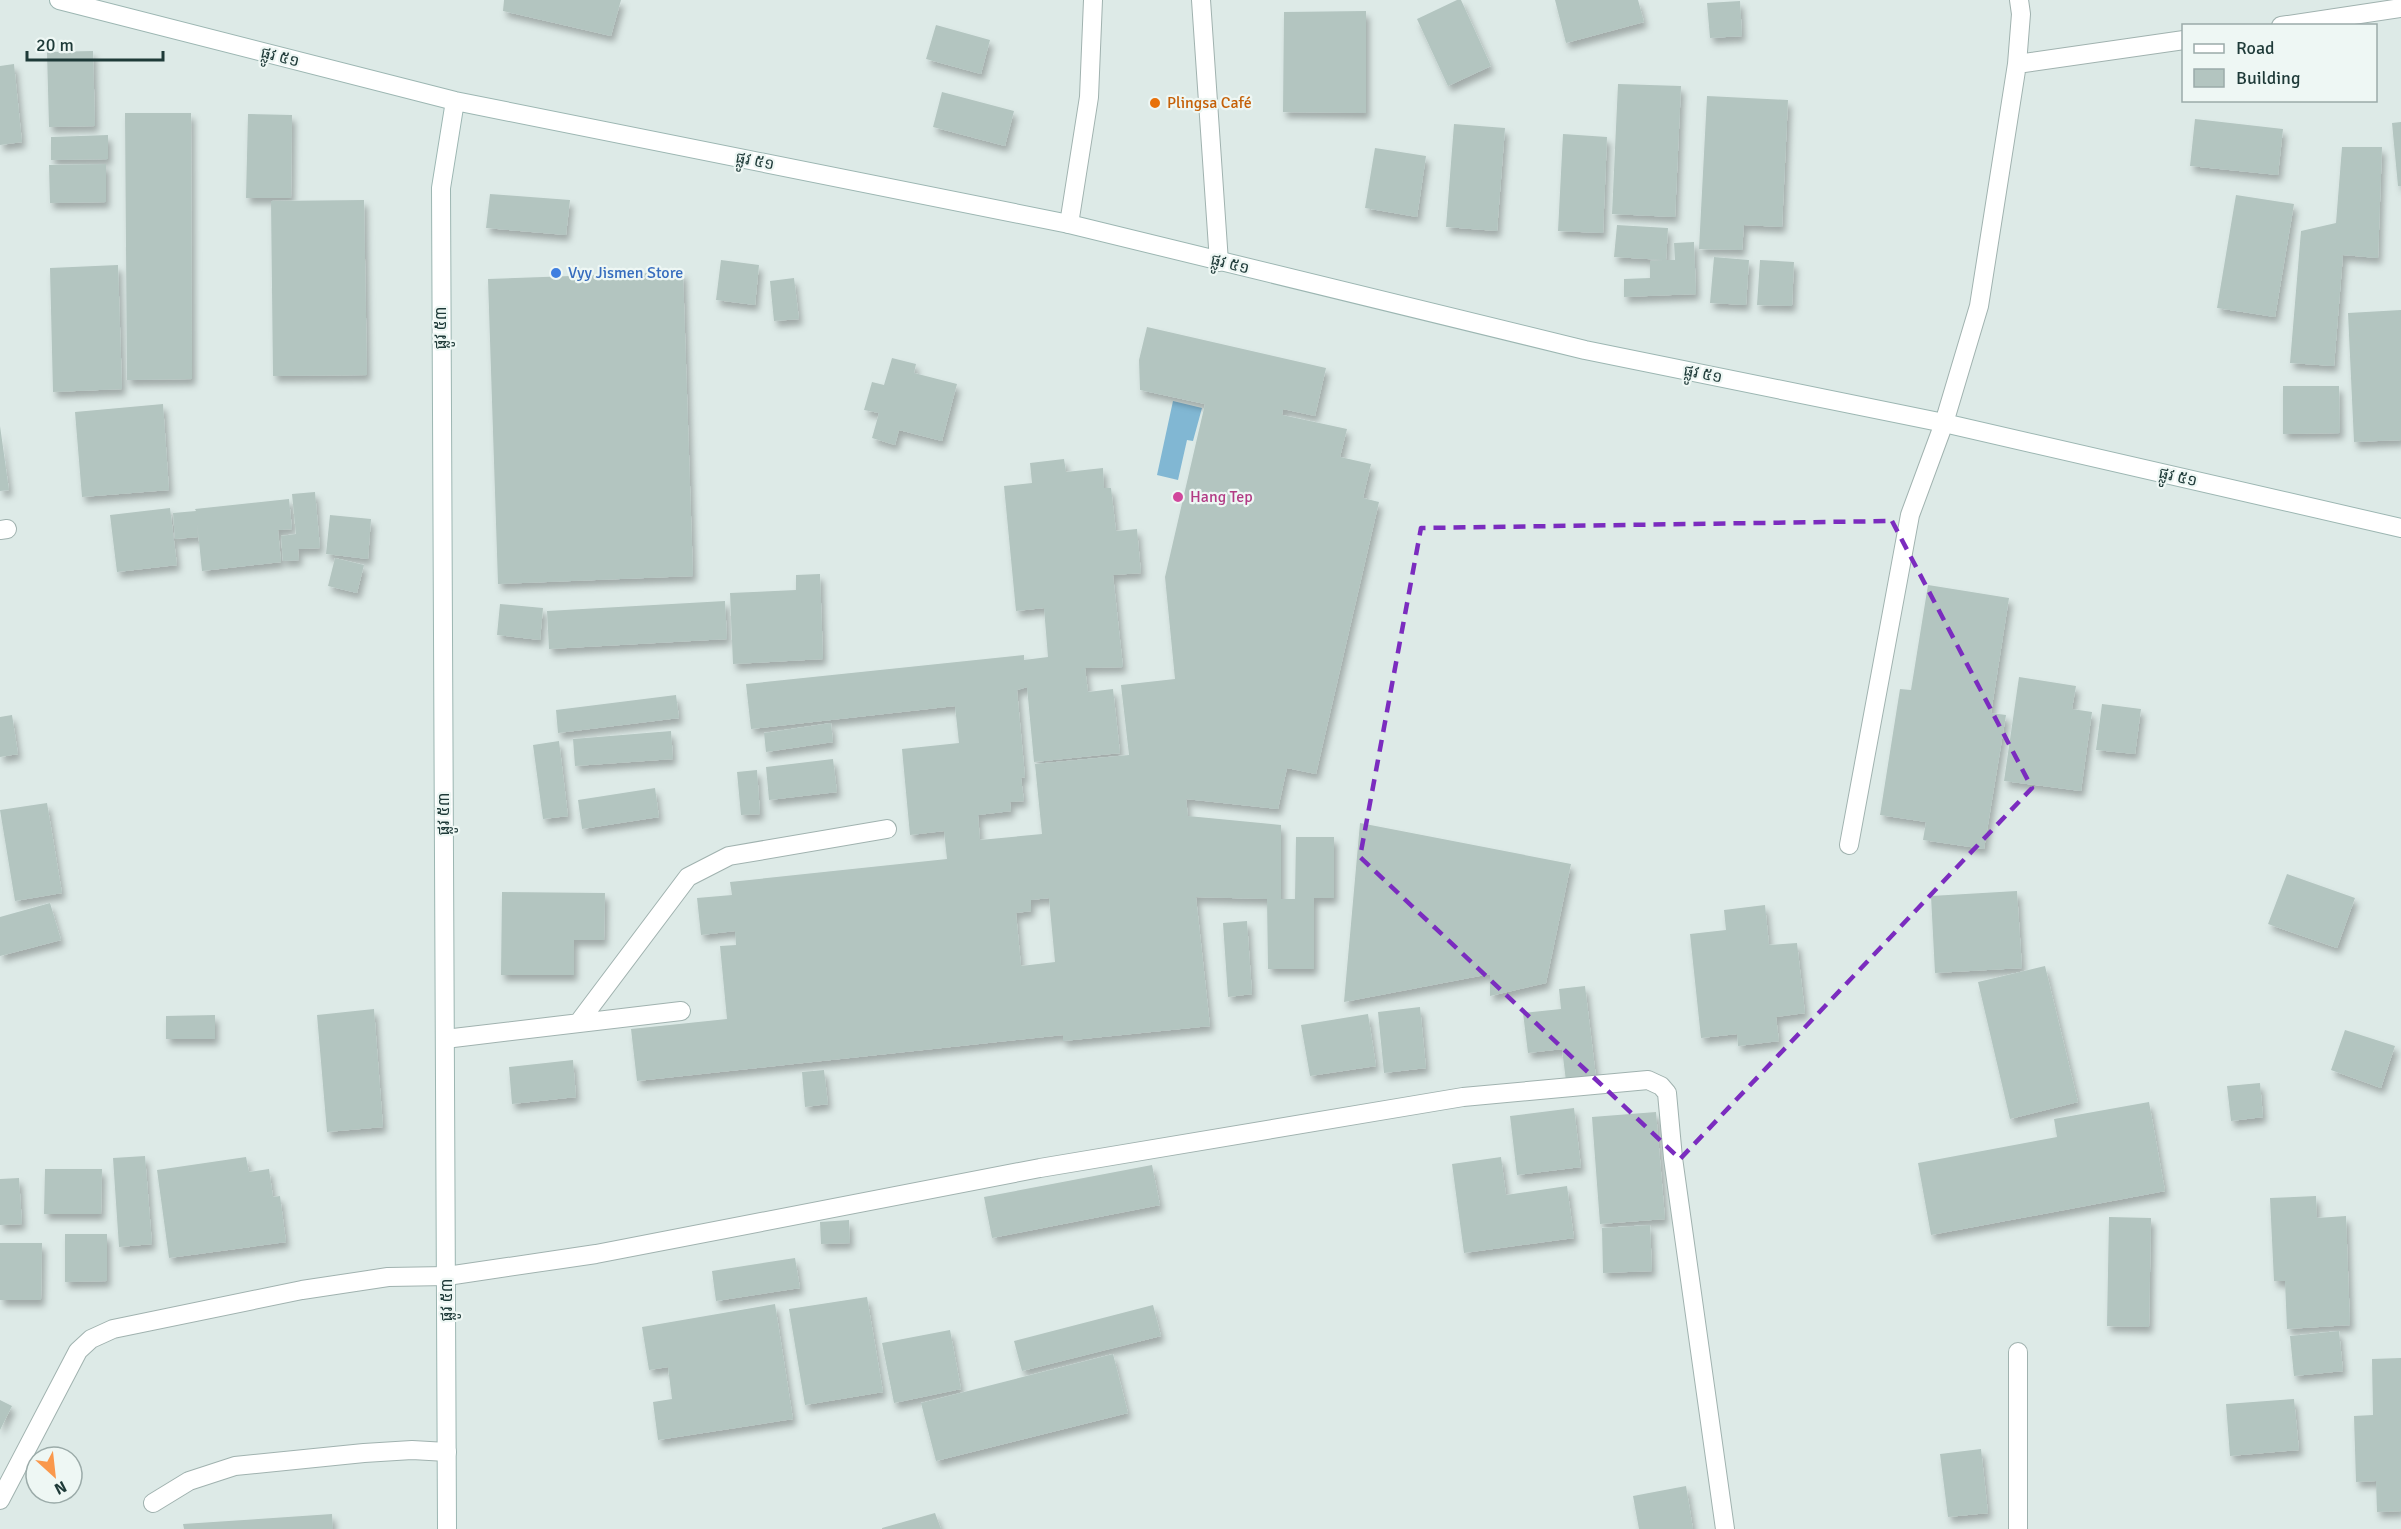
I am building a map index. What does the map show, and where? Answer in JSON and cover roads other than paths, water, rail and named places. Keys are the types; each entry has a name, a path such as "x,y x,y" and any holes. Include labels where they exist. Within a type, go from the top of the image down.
{"street":[{"name":"ផ្លូវ ៥១","path":"59,0 455,101 1069,224 1585,350 1944,423 2401,528"},
{"path":"1069,224 1089,97 1093,0"},
{"path":"1201,0 1219,262"},
{"path":"1849,845 1910,515 1944,423 1979,306 2017,64 2021,14 2019,0"},
{"path":"2294,24 2401,8"},
{"path":"2017,64 2182,40"},
{"name":"ផ្លូវ ៥៣","path":"447,1529 441,188 455,101"},
{"path":"579,1022 688,877 729,856 887,829"},
{"path":"445,1039 681,1011"},
{"path":"0,1500 78,1351 90,1339 113,1329 302,1290 388,1277 447,1276 596,1254 1040,1168 1463,1097 1648,1080 1660,1086 1667,1093 1673,1158 1725,1529"},
{"path":"2018,1352 2018,1529"},
{"path":"153,1503 189,1481 235,1466 364,1453 412,1450 447,1452"}],"water":[{"path":"1173,401 1202,408 1193,441 1187,440 1178,480 1157,475"}],"place":[{"name":"Plingsa Café","path":"1155,103"},
{"name":"Vyy Jismen Store","path":"556,273"},
{"name":"Hang Tep","path":"1178,497"}]}
